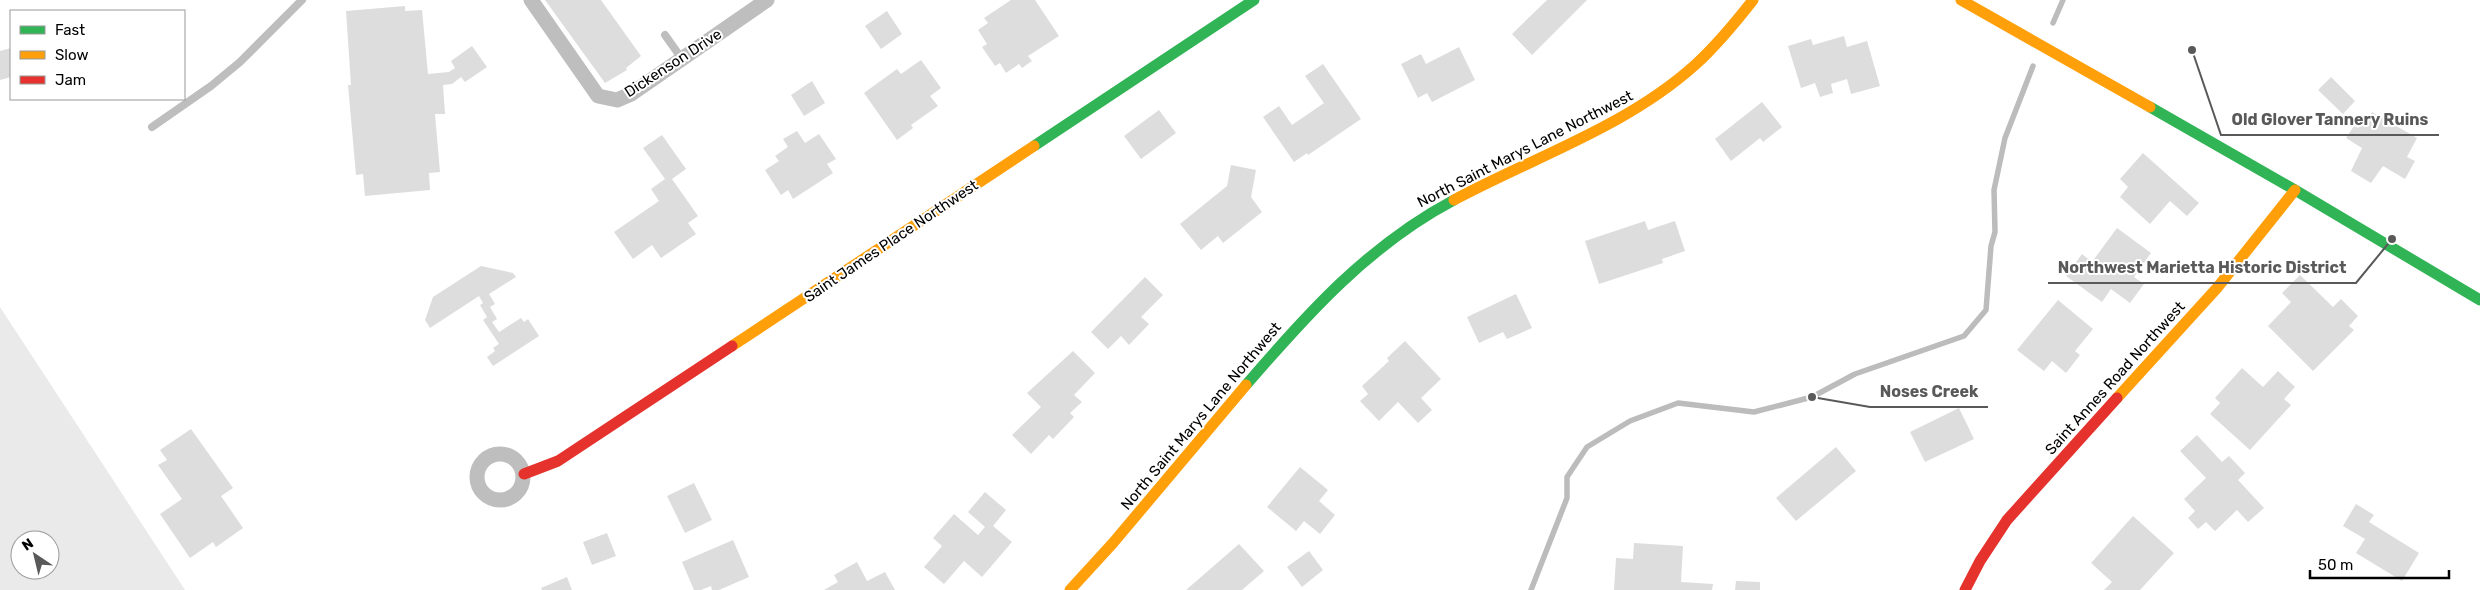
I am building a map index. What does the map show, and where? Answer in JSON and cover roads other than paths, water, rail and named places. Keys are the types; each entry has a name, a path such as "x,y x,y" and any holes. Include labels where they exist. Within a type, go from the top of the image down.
{"street":[{"name":"Dickenson Drive","path":"531,0 598,96 617,100 631,94 767,0"},
{"name":"Saint James Place Northwest","path":"524,474 558,461 1254,0"},
{"name":"North Saint Marys Lane Northwest","path":"1070,590 1120,536 1305,316 1359,265 1390,240 1440,207 1618,120 1647,102 1682,76 1717,44 1743,15 1753,0"},
{"path":"1961,0 2295,190 2480,300"},
{"name":"Saint Annes Road Northwest","path":"1965,590 1980,561 2007,520 2217,288 2295,190"}],"lane":[{"path":"152,127 212,86 240,62 302,0"},
{"path":"665,35 682,59"}],"waterway":[{"path":"2053,23 2063,0"},
{"path":"1531,590 1567,498 1567,477 1587,447 1630,421 1678,403 1754,412 1812,397 1855,374 1964,336 1986,310 1991,246 1995,232 1994,190 2005,138 2033,66"}],"place":[{"name":"Old Glover Tannery Ruins","path":"2192,50"},
{"name":"Northwest Marietta Historic District","path":"2392,239"},
{"name":"Noses Creek","path":"1812,397"}]}
